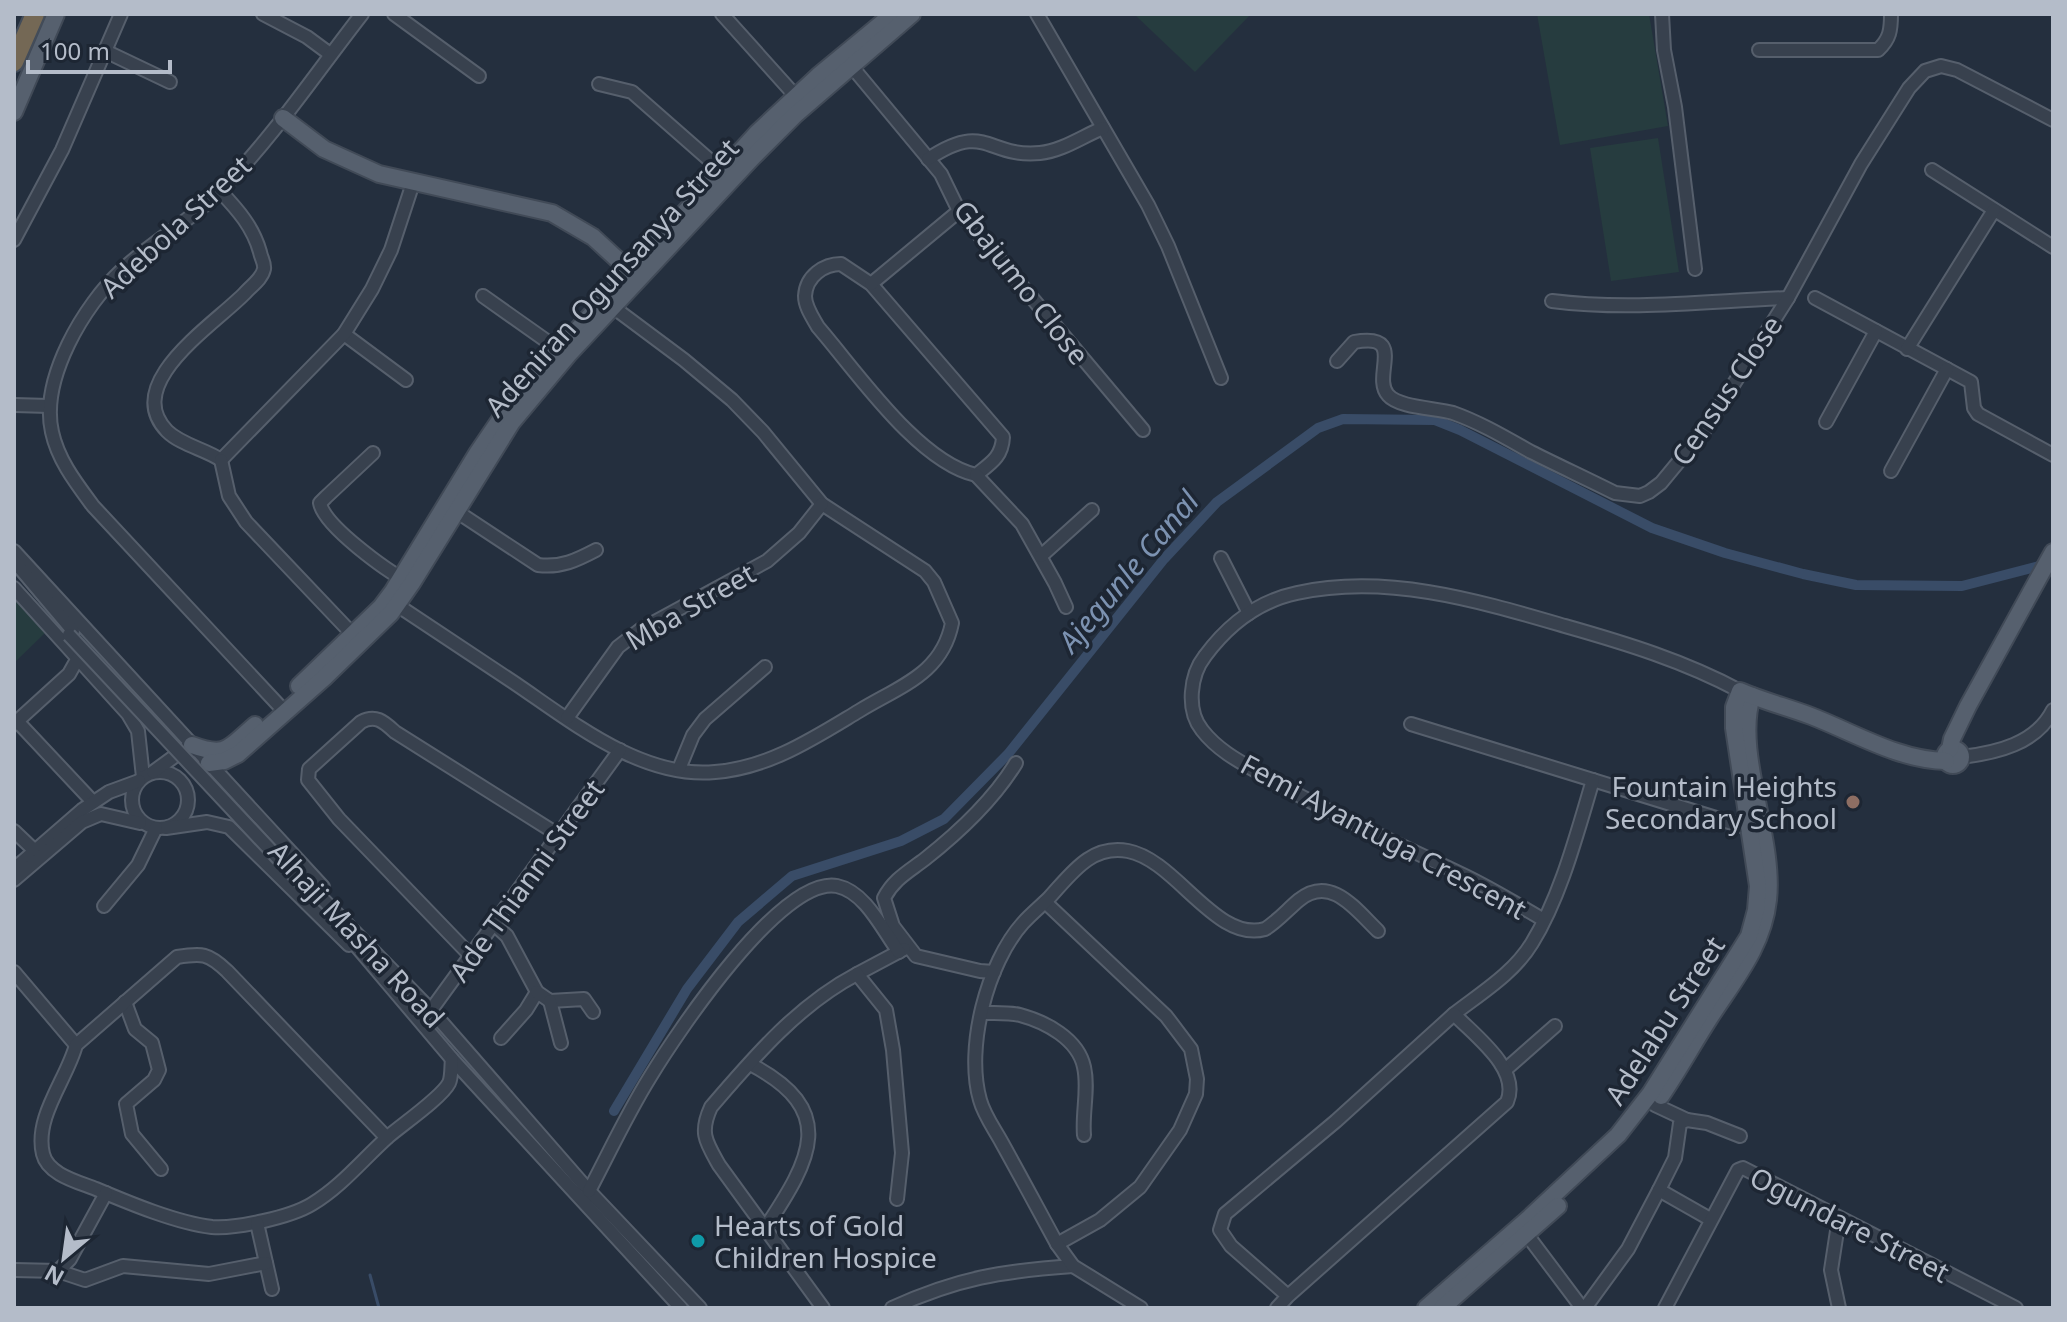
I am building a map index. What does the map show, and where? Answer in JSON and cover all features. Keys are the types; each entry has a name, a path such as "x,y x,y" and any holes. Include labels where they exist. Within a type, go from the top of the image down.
{"highway":[{"path":"14,62 35,14"}],"main road":[{"path":"14,112 56,14"},
{"name":"Adeniran Ogunsanya Street","path":"847,62 893,14"},
{"name":"Adeniran Ogunsanya Street","path":"610,302 631,272 758,132 912,14"},
{"name":"Adeniran Ogunsanya Street","path":"209,763 224,761 238,754 281,709 397,605 407,581 504,411 752,158 801,101"},
{"path":"283,118 324,149 350,163 413,183 552,213 593,237 631,272"},
{"name":"Adeniran Ogunsanya Street","path":"357,639 381,607 407,581 512,422 563,352"},
{"path":"1740,690 1914,758 1952,756 1952,739 1968,706 2053,552"},
{"name":"Adelabu Street","path":"1442,1308 1625,1140 1743,970 1763,930 1768,899 1756,830 1740,690"},
{"name":"Adeniran Ogunsanya Street","path":"192,745 210,752 222,751 281,709"},
{"name":"Adelabu Street","path":"1426,1308 1456,1297"}],"street":[{"path":"14,240 62,150 121,14"},
{"path":"263,14 307,37 330,54"},
{"name":"Adebola Street","path":"281,709 73,481 52,433 49,406 64,354 106,287 143,252 220,191 314,80 362,14"},
{"path":"394,14 479,76"},
{"path":"722,14 801,101"},
{"path":"1037,14 1148,205 1168,246 1221,378"},
{"path":"1662,14 1664,50 1675,107 1695,269"},
{"path":"1759,50 1878,50 1887,42 1891,31 1891,14"},
{"path":"105,51 170,82"},
{"name":"Gbajumo Close","path":"847,62 928,159 951,191 959,211 1143,430"},
{"name":"Census Close","path":"1337,361 1354,342 1372,340 1381,344 1385,351 1384,387 1388,396 1451,412 1615,493 1640,496 1661,483 1704,431 1788,298 1861,164 1909,88 1925,71 1941,66 1957,70 2053,120"},
{"path":"599,84 632,92 722,171"},
{"path":"928,159 949,145 973,140 1014,152 1041,153 1103,128"},
{"path":"1932,170 2053,247"},
{"path":"221,460 344,334 367,298 391,250 413,183"},
{"path":"220,191 242,213 258,242 265,265 262,274 232,307 167,366 156,382 155,412 169,432 221,460 229,496 246,522 357,639"},
{"path":"1907,349 1994,210"},
{"path":"871,284 959,211"},
{"path":"976,475 998,457 1003,449 1003,437 871,284 841,264 824,266 809,284 805,295 807,308 818,327 913,438 960,472 976,475 1022,524 1066,607"},
{"path":"483,296 563,352"},
{"path":"1552,301 1586,305 1662,306 1788,298"},
{"path":"1815,298 1971,382 1974,408 1978,414 2053,455"},
{"path":"397,605 620,750 679,769 716,772 747,767 780,756 910,682 930,667 944,650 952,623 934,582 925,571 822,504 763,432 732,400 610,302"},
{"path":"1826,422 1876,331"},
{"path":"344,334 406,380"},
{"path":"1891,471 1947,369"},
{"path":"14,405 49,406"},
{"path":"373,453 320,503 321,508 338,528 383,567 407,581"},
{"name":"Mba Street","path":"567,718 618,647 640,630 782,551 822,504"},
{"path":"1041,556 1092,510"},
{"path":"456,511 538,565 573,562 596,550"},
{"path":"14,551 361,930 376,960"},
{"path":"1221,558 1249,613"},
{"name":"Alhaji Masha Road","path":"14,561 71,633"},
{"name":"Alhaji Masha Road","path":"14,577 71,633 376,960 431,1010 548,1155"},
{"name":"Femi Ayantuga Crescent","path":"1544,920 1468,878 1343,819 1224,752 1200,728 1192,707 1193,682 1201,660 1219,637 1249,613 1272,601 1298,593 1352,586 1440,592 1612,639 1664,656 1740,690"},
{"path":"14,588 128,714 138,731 145,777 132,799 140,823"},
{"path":"78,658 69,674 16,723 93,802"},
{"path":"679,769 693,735 705,719 765,667"},
{"path":"69,674 94,676"},
{"path":"1952,756 1993,752 2031,736 2041,729 2053,710"},
{"path":"471,956 331,810 308,780 309,769 361,722 369,718 380,719 395,732 557,834"},
{"path":"1411,724 1756,830"},
{"path":"14,869 93,802 145,777 192,745"},
{"name":"Ade Thianni Street","path":"431,1010 620,750"},
{"path":"104,906 138,865 161,828 183,817 188,807 189,776 209,763"},
{"path":"903,950 884,898 891,884 925,859 993,796 1016,763"},
{"path":"145,777 172,774 186,787 189,797"},
{"path":"1288,1296 1231,1246 1220,1230 1225,1214 1513,966 1532,945 1567,862 1593,780"},
{"path":"14,880 82,822 101,814 161,828 207,822 229,827 335,932 376,960"},
{"path":"14,831 35,851"},
{"path":"1141,1308 1073,1266 1057,1244 981,1104 974,1077 982,1013 994,972 1022,924 1084,860 1111,850 1125,850 1141,854 1159,865 1230,926 1265,929 1310,892 1333,891 1378,931"},
{"path":"583,1190 649,1078 693,1013 773,916 805,893 837,886 862,902 903,950 916,956 994,972"},
{"path":"862,902 884,898"},
{"path":"1045,902 1166,1016 1191,1049 1197,1079 1196,1094 1180,1130 1140,1187 1100,1220 1057,1244"},
{"path":"495,925 507,936 537,992 550,1001 580,998 588,1002 593,1012"},
{"path":"823,1308 719,1165 704,1133 705,1120 711,1107 781,1030 804,1010 857,974 903,950"},
{"path":"387,1138 210,955 177,957 76,1045 45,1120 42,1147 44,1159 63,1177 177,1219 215,1227 257,1223 311,1205 342,1182 449,1083 452,1059"},
{"name":"Alhaji Masha Road","path":"376,960 473,1083 700,1308"},
{"path":"14,972 76,1045"},
{"path":"857,974 886,1010 893,1050 902,1153 897,1199"},
{"path":"501,1038 526,1010 537,992"},
{"path":"550,1001 561,1043"},
{"path":"125,1002 135,1029 152,1043 159,1070 154,1080 126,1104 130,1129 161,1169"},
{"path":"982,1013 1019,1014 1068,1039 1078,1049 1086,1079 1082,1118 1084,1135"},
{"path":"1277,1308 1507,1102 1512,1086 1505,1070 1454,1014"},
{"path":"1505,1070 1555,1026"},
{"path":"750,1064 793,1093 804,1111 808,1129 806,1154 800,1173 766,1227"},
{"path":"449,1083 473,1083"},
{"path":"1653,1099 1687,1120 1707,1123 1740,1136"},
{"path":"1524,1230 1584,1308 1628,1249 1675,1158 1680,1123 1687,1120"},
{"name":"Ogundare Street","path":"1665,1308 1710,1219 1738,1170 1743,1168 2016,1308"},
{"name":"Alhaji Masha Road","path":"583,1190 681,1308"},
{"path":"1659,1190 1710,1219"},
{"path":"58,1271 70,1259 106,1193"},
{"path":"1839,1218 1831,1270 1839,1308"},
{"path":"257,1223 272,1289"},
{"path":"14,1270 58,1271 85,1280 123,1266 209,1274 266,1263"},
{"path":"892,1308 945,1285 974,1278 1073,1266"}],"green space":[{"path":"1134,14 1251,14 1195,72"},
{"path":"1537,14 1649,14 1668,126 1560,145"},
{"path":"1658,138 1679,272 1611,281 1590,148"},
{"path":"14,599 46,632 14,663"}],"waterway":[{"name":"Ajegunle Canal","path":"614,1111 687,989 738,922 792,876 901,841 944,819 1008,754 1164,559 1217,502 1318,428 1343,419 1435,420 1652,528 1725,553 1856,585 1962,586 2047,564"},
{"path":"370,1275 379,1308"}],"place":[{"name":"Fountain Heights Secondary School","path":"1853,802"},
{"name":"Hearts of Gold Children Hospice","path":"698,1241"}]}
